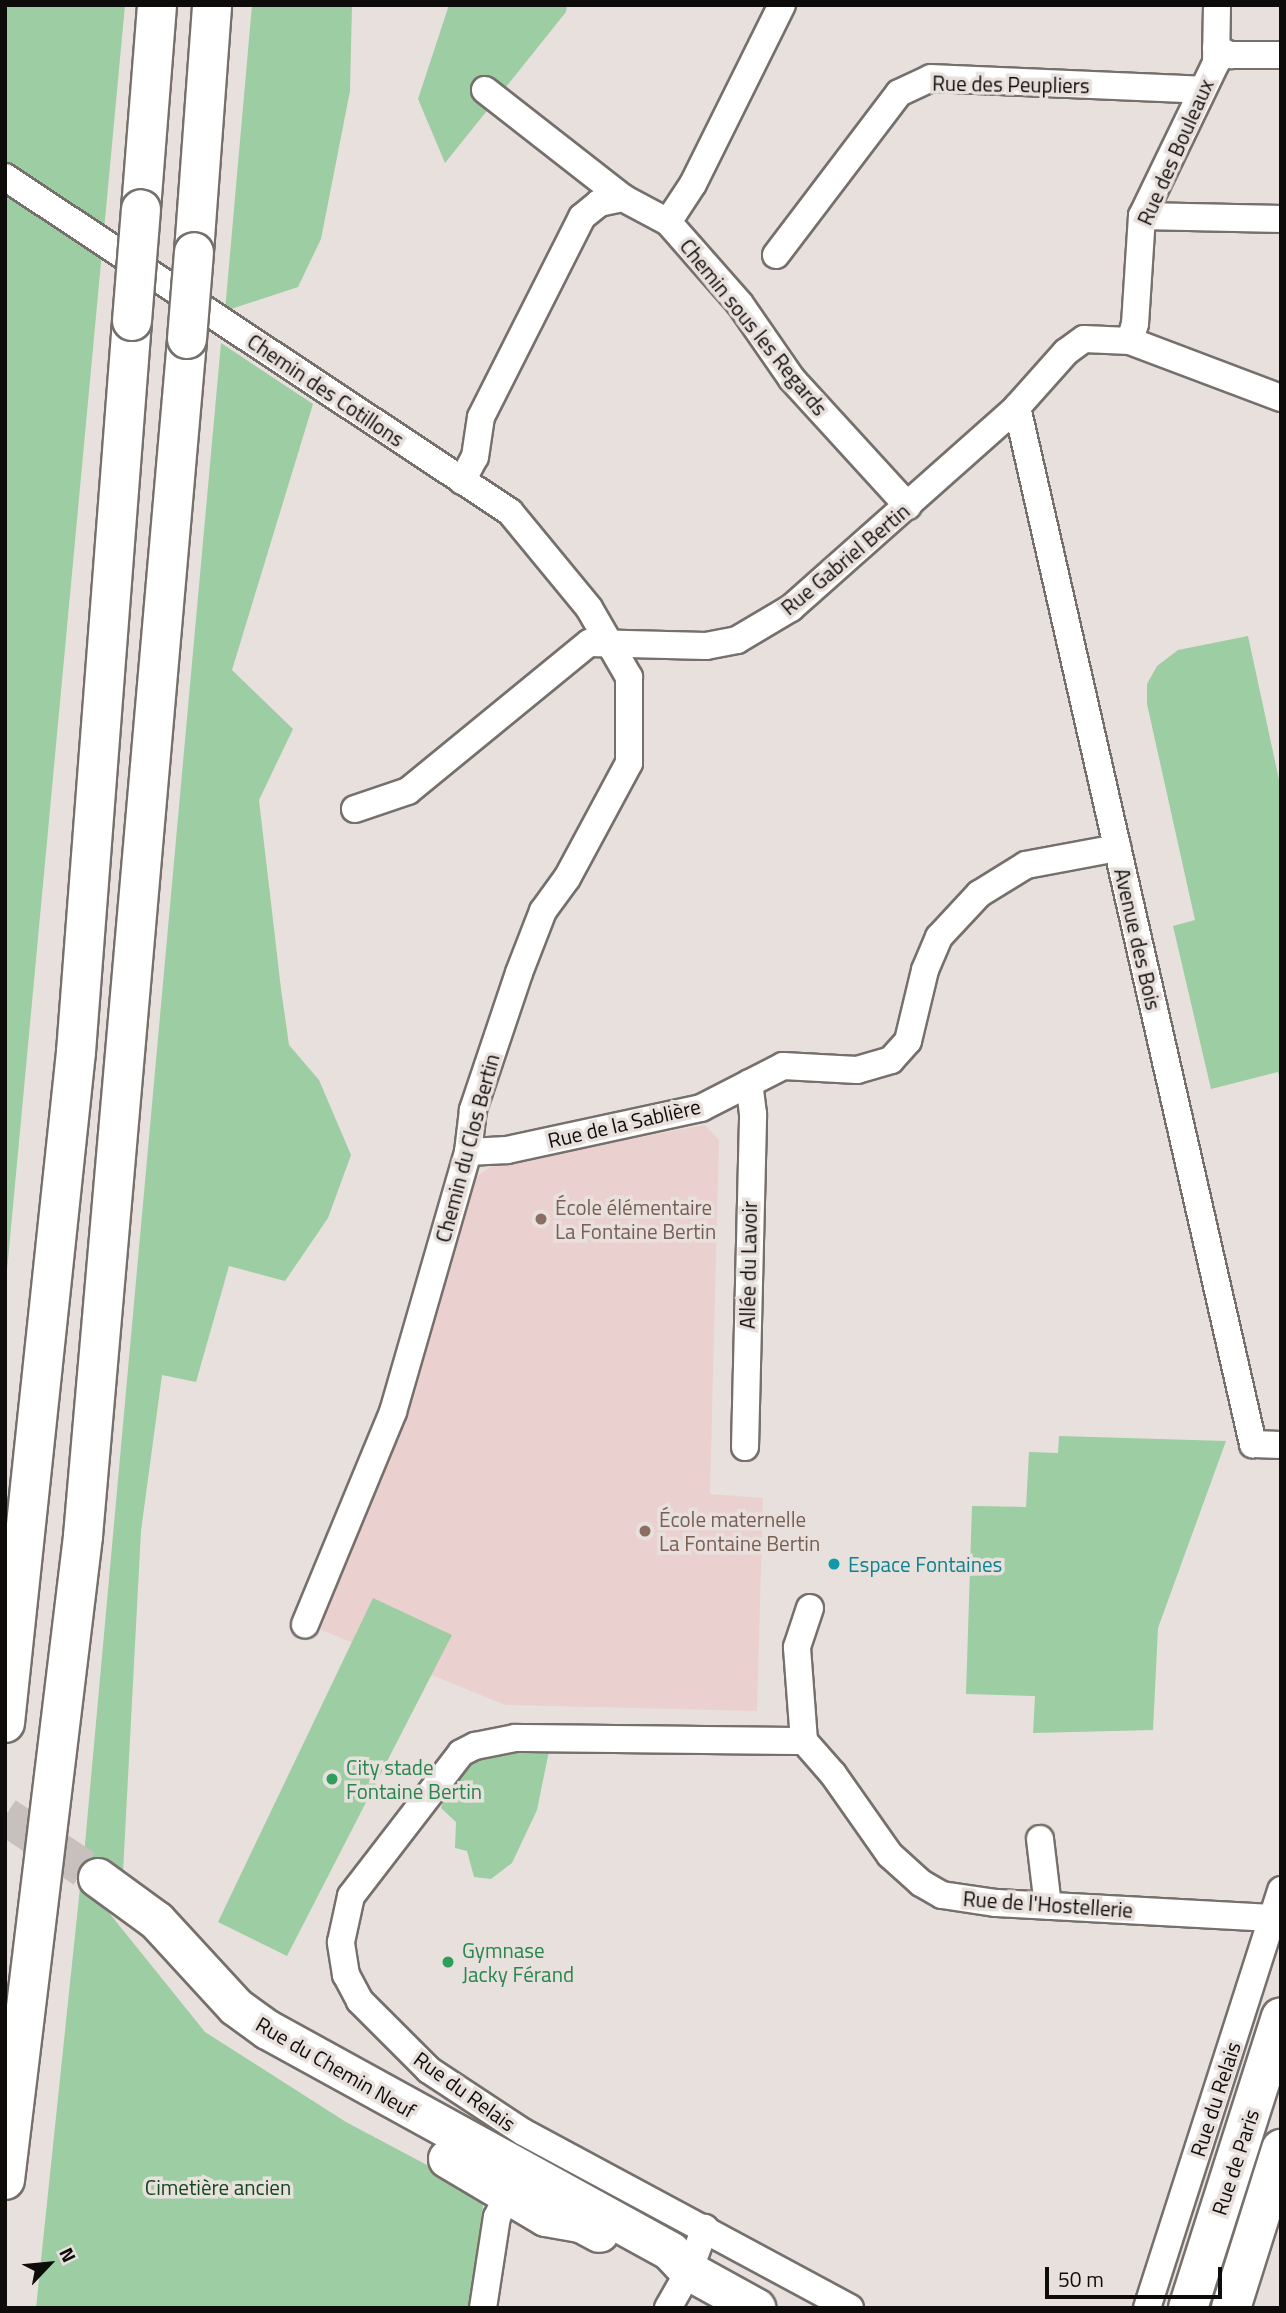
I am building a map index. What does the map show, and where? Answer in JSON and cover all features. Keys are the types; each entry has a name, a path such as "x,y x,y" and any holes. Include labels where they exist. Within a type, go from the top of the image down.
{"main road":[{"path":"5,1723 76,1052 157,5"},
{"path":"5,2180 83,1536 187,338 212,5"},
{"name":"Rue du Chemin Neuf","path":"514,2182 268,2030 236,2007 157,1921 97,1878 137,1935 222,2029 296,2079 514,2182 671,2252 678,2289"},
{"name":"Rue de Paris","path":"1188,2308 1281,2017"},
{"name":"Rue de Paris","path":"1231,2308 1281,2149"},
{"name":"Rue du Chemin Neuf","path":"678,2289 715,2308"},
{"name":"Rue du Chemin Neuf","path":"678,2289 756,2308"}],"street":[{"path":"668,222 693,184 782,5"},
{"name":"Rue des Bouleaux","path":"1130,341 1135,324 1142,216 1216,63 1217,5"},
{"path":"1216,48 1230,55 1281,55"},
{"name":"Rue des Peupliers","path":"776,255 899,93 930,78 1201,90"},
{"name":"Chemin sous les Regards","path":"485,90 623,198 668,222 740,304 792,379 908,506"},
{"name":"Chemin des Cotillons","path":"5,177 510,512 589,608 609,642"},
{"path":"463,481 475,457 481,417 582,217 599,203 623,198"},
{"path":"1142,216 1281,219"},
{"name":"Rue Gabriel Bertin","path":"355,809 408,792 572,653 589,643 706,646 737,640 791,608 1017,407 1066,352 1084,339 1130,341 1281,398"},
{"name":"Avenue des Bois","path":"1017,407 1253,1444 1281,1444"},
{"name":"Chemin du Clos Bertin","path":"305,1624 393,1412 467,1152 473,1110 543,911 567,878 629,763 629,677 609,642"},
{"name":"Rue de la Sablière","path":"467,1152 507,1150 701,1108 783,1066 857,1070 891,1060 908,1041 925,970 939,937 979,894 1026,865 1117,848"},
{"name":"Allée du Lavoir","path":"745,1447 753,1114 749,1083"},
{"path":"803,1741 797,1647 810,1608"},
{"name":"Rue du Relais","path":"803,1741 515,1738 475,1745 461,1753 359,1882 344,1919 346,1975 360,2001 429,2070 523,2132 850,2308"},
{"name":"Rue de l'Hostellerie","path":"803,1741 833,1774 890,1855 920,1883 942,1895 1048,1906 1273,1917"},
{"path":"1040,1839 1048,1906"},
{"name":"Rue du Relais","path":"1147,2308 1281,1890"},
{"path":"483,2308 497,2217 514,2182"},
{"path":"678,2289 705,2228"}],"shaded area":[{"path":"705,1125 719,1140 710,1494 763,1498 757,1711 505,1705 319,1629 409,1394 476,1177 493,1165"}],"green space":[{"path":"5,5 125,5 5,1292"},
{"path":"252,5 352,5 350,91 321,239 298,287 225,311"},
{"path":"449,5 567,5 566,12 445,163 418,99"},
{"path":"221,343 313,404 232,670 293,729 259,800 281,989 289,1045 319,1080 351,1155 328,1218 285,1281 229,1266 196,1382 162,1375 141,1531 123,1872 84,1855"},
{"path":"1248,636 1281,789 1281,1083 1278,1072 1211,1089 1173,926 1195,920 1147,704 1147,684 1157,666 1178,650"},
{"path":"1059,1436 1226,1441 1158,1628 1153,1730 1033,1733 1035,1696 966,1694 972,1506 1026,1507 1029,1452 1058,1453"},
{"name":"City stade Fontaine Bertin","path":"373,1598 452,1635 287,1956 218,1922"},
{"path":"528,1748 549,1751 537,1810 512,1863 491,1879 474,1877 467,1851 455,1848 456,1822 441,1808 446,1793 472,1762"},
{"name":"Cimetière ancien","path":"81,1878 205,2032 346,2122 474,2190 483,2206 469,2308 36,2308"}],"tunnel":[{"path":"5,1816 98,1878"}],"place":[{"name":"École élémentaire La Fontaine Bertin","path":"541,1219"},
{"name":"École maternelle La Fontaine Bertin","path":"645,1531"},
{"name":"Espace Fontaines","path":"834,1564"},
{"name":"City stade Fontaine Bertin","path":"332,1779"},
{"name":"Gymnase Jacky Férand","path":"448,1962"}]}
